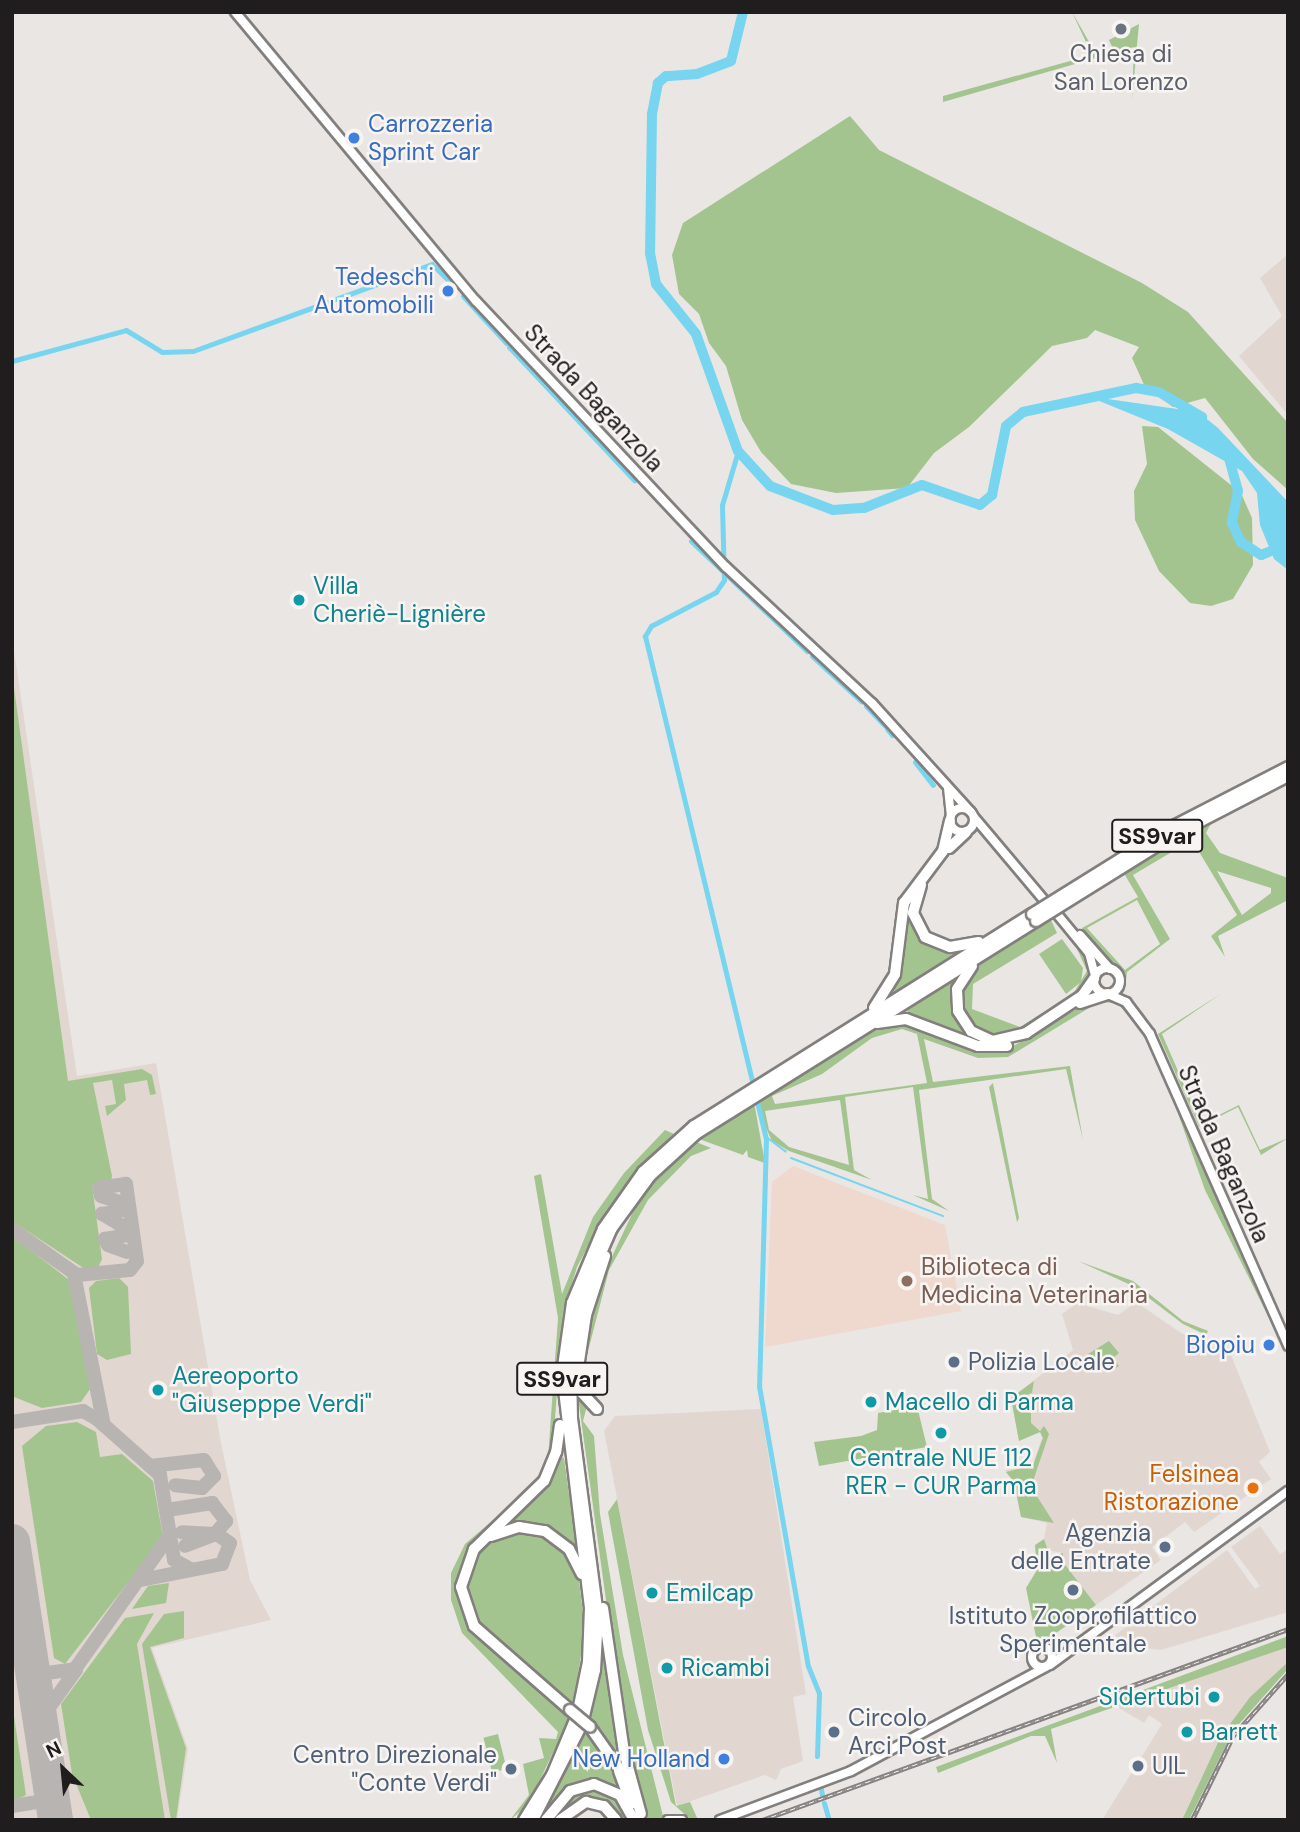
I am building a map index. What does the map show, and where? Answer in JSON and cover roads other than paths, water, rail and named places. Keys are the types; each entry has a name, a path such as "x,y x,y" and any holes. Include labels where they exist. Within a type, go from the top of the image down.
{"highway":[{"name":"SS9var","path":"782,1074 813,1050 1172,827 1288,767"},
{"name":"SS9var","path":"524,1820 552,1776 579,1718 590,1632 564,1422 564,1346 583,1270 621,1199 667,1147 728,1108 846,1039 1022,929 1031,917 1176,834 1288,776"},
{"path":"813,1050 887,992 896,970 904,903 943,851 950,819"},
{"path":"966,832 917,891 913,913 919,930 937,944 959,947 1031,917"},
{"path":"1022,929 972,965 959,984 958,1014 978,1036 999,1042 1019,1037 1082,996 1094,979"},
{"path":"846,1039 899,1019 978,1046 1001,1048 1086,1000 1108,994"},
{"name":"SS9var","path":"533,1820 579,1718 598,1622 571,1408 573,1342 596,1261 635,1194 675,1151 728,1108"},
{"path":"597,1409 578,1383 582,1330 604,1259 635,1194"},
{"path":"564,1346 559,1441 551,1469 533,1495 479,1543 461,1576 468,1616 579,1718 615,1758 639,1818"},
{"path":"479,1543 519,1527 559,1539 580,1567 590,1632"},
{"path":"588,1528 624,1752 639,1818"},
{"path":"546,1820 570,1791 594,1784 620,1795 639,1818"},
{"path":"560,1820 586,1802 604,1806 616,1820"}],"main road":[{"name":"Strada Baganzola","path":"235,12 466,290 725,566 866,697 973,815 986,837 1044,900"},
{"path":"948,788 950,819 956,831 986,837"},
{"path":"950,819 958,808 973,815 966,832"},
{"name":"Strada Baganzola","path":"1057,914 1120,981 1140,1016 1288,1346"},
{"name":"Strada Baganzola","path":"1075,932 1092,957 1097,989 1123,999 1140,1016"},
{"path":"1094,979 1110,969"},
{"path":"1108,994 1120,981"},
{"path":"720,1820 850,1771 1026,1681 1288,1491"},
{"path":"1048,1648 1048,1666"},
{"path":"1026,1681 1034,1663 1035,1650 1070,1649"},
{"path":"1034,1663 1048,1666"},
{"path":"668,1820 682,1820"}],"water":[{"path":"1087,396 1198,412 1218,428 1288,502 1288,570 1274,559 1260,525 1257,493 1242,471 1168,429"}],"waterway":[{"path":"743,12 731,61 697,74 666,76 658,83 652,114 650,253 656,284 696,334 738,451 770,486 833,510 864,508 922,485 980,505 992,495 1006,426 1023,412 1136,388 1159,392 1202,417"},
{"path":"12,361 126,330 162,352 193,351 432,264 455,287"},
{"path":"463,296 506,343"},
{"path":"509,347 634,480"},
{"path":"738,451 722,505 724,580 716,592 651,626 645,636 766,1139 759,1386 808,1666 819,1693 817,1756"},
{"path":"1227,451 1238,491 1232,523 1241,542 1261,555 1288,544"},
{"path":"691,541 807,651"},
{"path":"812,656 861,701"},
{"path":"866,706 885,726"},
{"path":"887,729 892,735"},
{"path":"915,762 933,785"},
{"path":"765,1136 786,1152"},
{"path":"791,1158 943,1216"},
{"path":"821,1789 822,1795"},
{"path":"824,1803 829,1820"}],"railway":[{"path":"762,1820 1288,1629"},
{"path":"1192,1820 1233,1736 1288,1674"}],"place":[{"name":"Chiesa di San Lorenzo","path":"1121,29"},
{"name":"Carrozzeria Sprint Car","path":"354,138"},
{"name":"Tedeschi Automobili","path":"448,291"},
{"name":"Villa Cheriè-Lignière","path":"299,600"},
{"name":"Biblioteca di Medicina Veterinaria","path":"907,1281"},
{"name":"Biopiu","path":"1269,1345"},
{"name":"Polizia Locale","path":"954,1362"},
{"name":"Aereoporto \"Giusepppe Verdi\"","path":"158,1390"},
{"name":"Macello di Parma","path":"871,1402"},
{"name":"Centrale NUE 112 RER - CUR Parma","path":"941,1433"},
{"name":"Felsinea Ristorazione","path":"1253,1488"},
{"name":"Agenzia delle Entrate","path":"1165,1547"},
{"name":"Istituto Zooprofilattico Sperimentale","path":"1073,1590"},
{"name":"Emilcap","path":"652,1593"},
{"name":"Ricambi","path":"667,1668"},
{"name":"Sidertubi","path":"1214,1697"},
{"name":"Circolo Arci Post","path":"834,1732"},
{"name":"Barrett","path":"1187,1732"},
{"name":"New Holland","path":"724,1759"},
{"name":"UIL","path":"1138,1766"},
{"name":"Centro Direzionale \"Conte Verdi\"","path":"511,1769"}]}
